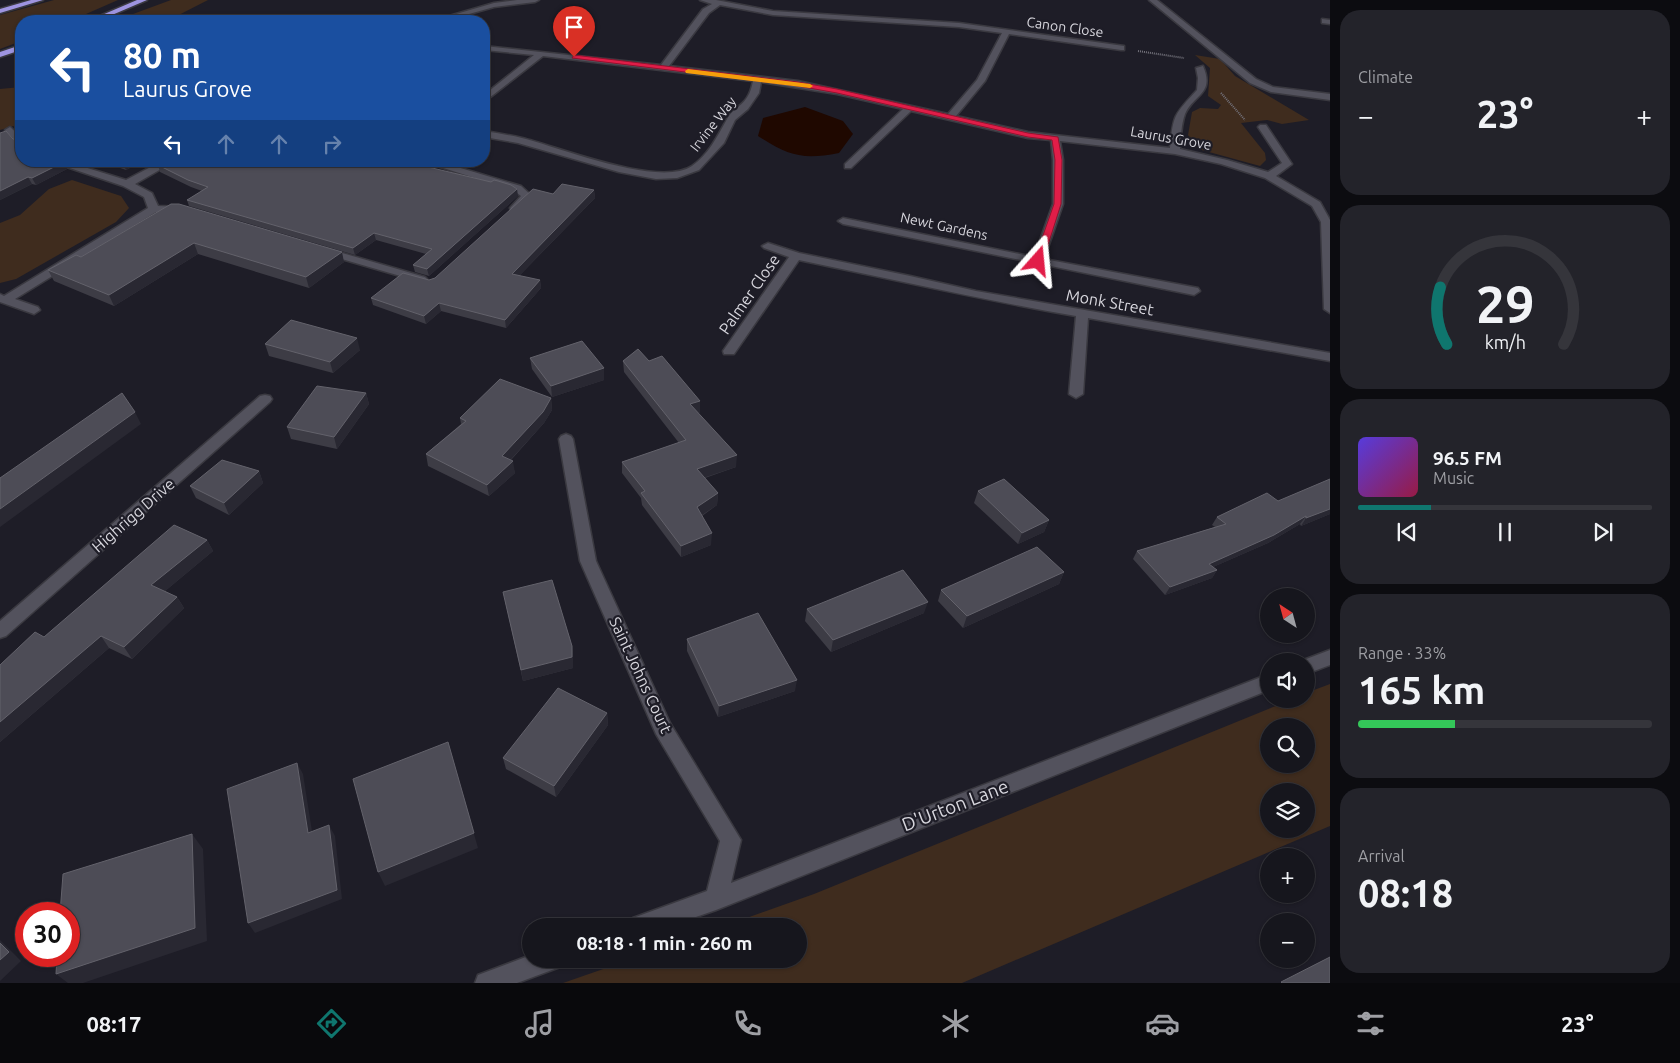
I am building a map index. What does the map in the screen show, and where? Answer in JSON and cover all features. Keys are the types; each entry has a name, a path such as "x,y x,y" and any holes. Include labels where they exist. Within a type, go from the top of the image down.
{"highway":[{"path":"0,11 40,0"},
{"path":"106,15 142,0"},
{"path":"0,55 15,49"}],"street":[{"path":"458,15 494,5 535,0"},
{"name":"Canon Close","path":"704,0 772,13 959,25 1121,48"},
{"path":"1154,0 1253,81 1271,89 1330,97"},
{"path":"663,68 706,10 718,3"},
{"path":"457,4 473,11"},
{"name":"Canon Close","path":"949,118 981,81 1006,33"},
{"name":"Laurus Grove","path":"490,48 540,52 837,91 908,109 1028,135 1175,150 1224,162 1269,176 1316,204 1326,222 1330,309"},
{"path":"490,94 540,52"},
{"path":"1175,150 1176,133 1182,112 1202,91 1204,81 1200,68"},
{"name":"Irvine Way","path":"490,135 519,140 619,169 656,176 677,175 695,168 720,141 731,119 745,107 754,93 757,80"},
{"path":"848,166 908,109"},
{"path":"1263,127 1287,164 1269,176"},
{"path":"10,130 15,135"},
{"path":"1038,261 1058,204 1058,160 1055,138"},
{"path":"73,167 127,184 148,195 154,209"},
{"path":"127,184 159,167"},
{"path":"446,167 517,188 528,196 505,216"},
{"path":"4,299 154,209 184,210 194,213"},
{"name":"Newt Gardens","path":"843,220 1038,261 1194,291"},
{"name":"Monk Street","path":"768,246 796,256 910,279 976,295 1330,357"},
{"path":"317,249 432,282"},
{"name":"Palmer Close","path":"729,351 796,256"},
{"path":"4,299 34,310"},
{"path":"1076,394 1082,314"},
{"name":"Highrigg Drive","path":"0,631 265,400"},
{"name":"Saint Johns Court","path":"566,439 588,561 664,728 731,840 716,899"},
{"path":"1315,663 1330,657"},
{"name":"D'Urton Lane","path":"663,918 1260,686"},
{"path":"486,983 527,968"}],"shaded area":[{"path":"54,0 118,0 84,15 15,15 15,43 0,49 0,15"},
{"path":"171,0 208,0 179,15 130,15"},
{"path":"1195,55 1220,59 1235,76 1309,120 1282,124 1267,120 1241,123 1265,153 1266,160 1260,166 1198,149 1188,135 1192,112 1200,108 1218,109 1221,105 1208,96 1210,68"},
{"path":"15,88 15,126 0,130 0,89"},
{"path":"805,107 843,121 853,134 839,153 815,156 796,155 758,136 763,118"},
{"path":"72,180 121,196 129,208 116,222 16,279 0,283 0,223 20,215 49,189"},
{"path":"1330,684 1330,826 1315,832 1315,783 1260,783 1260,838 1302,838 1278,848 1260,848 1260,856 962,983 563,983 606,968 807,968 807,918 746,918 814,894 1271,708 1315,708 1315,690"}],"building":[{"path":"6,131 15,139 15,167 54,167 0,191 0,133"},
{"path":"162,167 428,167 491,182 494,180 511,185 517,189 427,269 413,265 432,249 374,233 353,248 187,200 208,187 188,180"},
{"path":"562,184 594,190 512,274 540,280 505,320 439,303 424,316 371,298 403,273 429,280 435,278 533,189 553,194"},
{"path":"171,204 179,204 342,252 306,277 194,243 109,295 48,270 76,255 81,257"},
{"path":"291,320 357,338 330,362 265,344"},
{"path":"582,341 604,368 551,386 530,358"},
{"path":"638,349 649,361 662,356 700,401 690,404 737,455 697,469 718,493 697,507 712,533 681,546 641,493 645,491 622,462 686,440 623,361"},
{"path":"500,379 551,398 543,412 502,456 513,461 487,485 426,454 466,421 460,418"},
{"path":"317,386 366,393 334,437 287,427"},
{"path":"122,393 135,412 0,509 0,478"},
{"path":"222,460 259,471 224,503 190,486"},
{"path":"1004,479 1049,520 1022,533 978,491"},
{"path":"1330,479 1330,509 1306,518 1306,516 1274,535 1209,564 1217,570 1170,587 1137,551 1226,524 1217,517 1267,493 1278,501"},
{"path":"174,525 207,540 151,585 177,597 124,647 101,636 0,722 0,665 35,632 44,637"},
{"path":"1037,547 1064,572 967,616 941,590"},
{"path":"903,570 928,602 833,640 807,609"},
{"path":"552,580 572,646 572,657 521,670 503,592"},
{"path":"758,613 797,680 719,706 687,639"},
{"path":"558,688 607,713 554,786 503,758"},
{"path":"448,742 474,833 378,872 353,779"},
{"path":"297,763 308,833 329,825 337,890 248,923 227,789"},
{"path":"192,834 195,928 80,966 80,902 61,902 63,874"},
{"path":"0,943 9,952 0,960"},
{"path":"1330,957 1330,983 1281,982 1308,968 1315,968 1315,965"},
{"path":"56,967 77,967 56,974"}],"slow traffic":[{"path":"688,71 810,86"}],"route":[{"path":"574,57 798,84 837,91 908,109 1028,135 1055,138 1058,160 1058,204 1038,261"}]}
